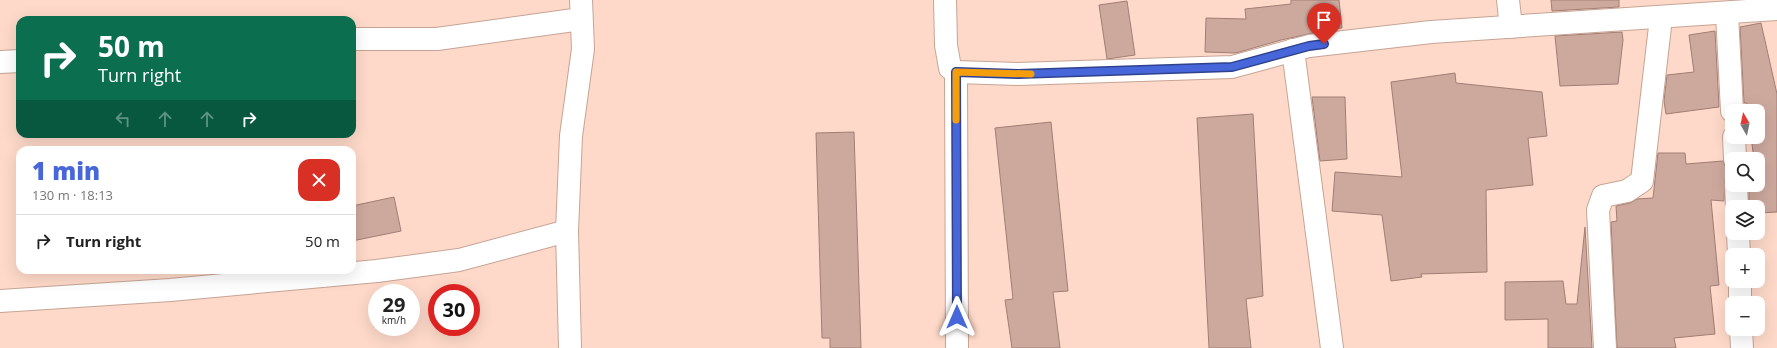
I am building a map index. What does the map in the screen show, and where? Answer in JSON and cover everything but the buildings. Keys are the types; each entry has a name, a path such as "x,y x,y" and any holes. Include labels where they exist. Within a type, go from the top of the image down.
{"street":[{"path":"945,0 946,45 950,68 956,72 1018,74 1232,67 1309,46 1431,32 1727,14 1763,7"},
{"path":"1508,0 1511,26"},
{"path":"356,39 437,39 581,9 582,49 571,136 568,231 570,348"},
{"path":"1727,14 1732,104"},
{"path":"1605,348 1598,210 1603,196 1627,191 1642,181 1661,18"},
{"path":"1293,50 1332,348"},
{"path":"0,62 16,61"},
{"path":"956,72 957,348"},
{"path":"356,273 459,260 568,231"},
{"path":"0,301 170,290 344,274"},
{"path":"1741,336 1742,348"}],"slow traffic":[{"path":"956,120 956,72 1031,74"}],"route":[{"path":"957,317 956,72 1018,74 1232,67 1309,46 1324,44"}]}
